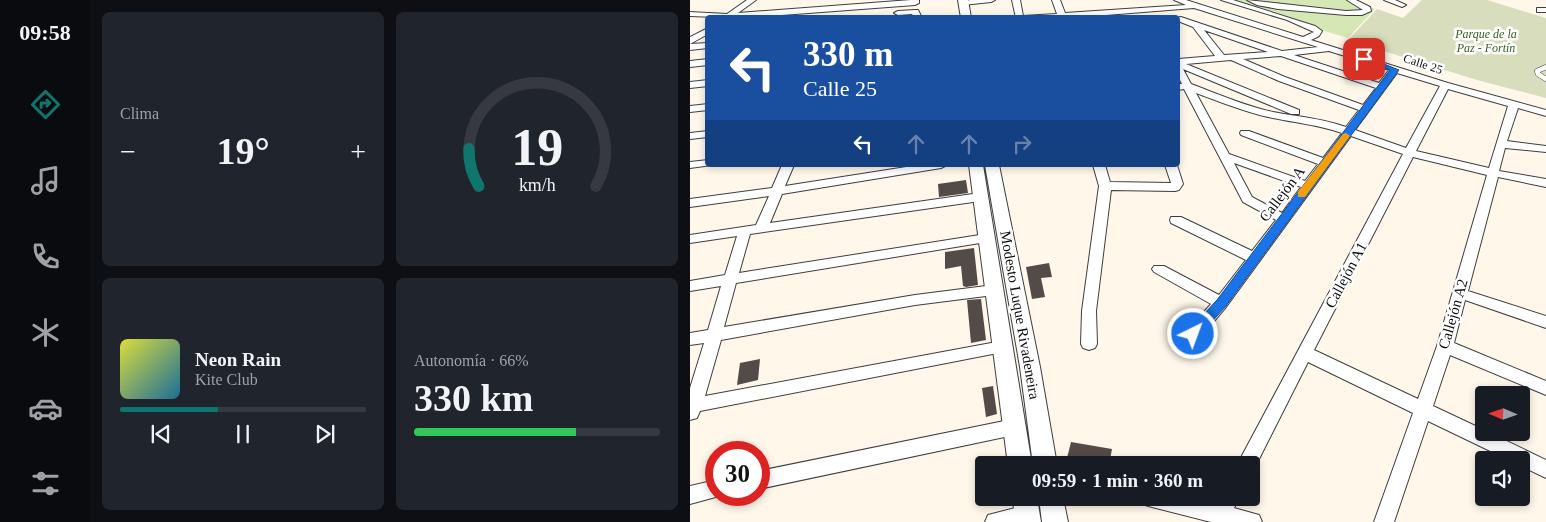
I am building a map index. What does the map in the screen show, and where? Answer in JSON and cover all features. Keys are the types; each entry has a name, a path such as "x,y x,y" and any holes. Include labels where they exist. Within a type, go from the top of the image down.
{"street":[{"path":"731,15 752,0"},
{"path":"816,10 824,0"},
{"path":"741,15 781,9 816,10 855,4 915,3 915,0"},
{"path":"965,15 963,1 991,0"},
{"path":"1016,0 1019,15"},
{"path":"1056,0 1062,15"},
{"name":"Calle 25","path":"1178,0 1332,48 1395,70 1546,113"},
{"path":"1225,0 1300,22 1318,31 1316,34 1303,40"},
{"path":"1251,0 1259,4 1289,8 1355,14 1367,11 1367,9 1351,0"},
{"path":"1388,0 1402,5"},
{"path":"1132,3 1164,15"},
{"path":"847,15 855,4"},
{"path":"1071,15 1196,6"},
{"path":"1147,9 1150,15"},
{"path":"872,15 917,12 918,15"},
{"path":"690,14 705,15"},
{"path":"1180,20 1281,55 1382,87"},
{"path":"1196,25 1225,57 1366,109"},
{"path":"690,31 705,30"},
{"path":"690,41 705,31"},
{"path":"690,47 705,45"},
{"path":"1180,63 1225,57 1281,55 1332,48"},
{"path":"690,64 705,62"},
{"path":"1180,64 1348,133 1410,153 1494,173 1546,182"},
{"name":"Callejón A","path":"1193,334 1222,303 1395,70"},
{"path":"690,85 705,83"},
{"name":"Callejón A1","path":"1251,456 1445,85"},
{"path":"1182,87 1260,112 1320,122"},
{"path":"1182,87 1224,156 1247,199 1284,219"},
{"name":"Callejón A2","path":"1384,522 1445,346 1494,173 1500,144 1514,104"},
{"path":"690,109 705,107"},
{"path":"1245,133 1326,163"},
{"path":"690,136 705,134"},
{"path":"1500,144 1546,149"},
{"path":"1224,156 1308,186"},
{"path":"690,165 705,163"},
{"path":"762,228 787,167"},
{"path":"690,202 778,191 928,167"},
{"name":"Modesto Luque Rivadeneira","path":"976,167 1019,456"},
{"name":"Modesto Luque Rivadeneira","path":"992,167 1030,367 1045,456"},
{"path":"1089,344 1088,311 1101,227 1105,186 1100,167"},
{"path":"1105,186 1175,187 1178,184 1172,167"},
{"path":"690,239 980,197"},
{"path":"1176,220 1254,258"},
{"path":"745,230 691,409 1004,357 1030,367"},
{"path":"690,286 986,238"},
{"path":"991,264 999,266 1004,271 1017,298"},
{"path":"1159,269 1222,303"},
{"path":"690,339 915,300 994,290"},
{"path":"1459,293 1546,322"},
{"path":"1445,346 1546,388"},
{"path":"1305,353 1546,469"},
{"path":"770,478 1014,427"},
{"path":"690,495 705,492"},
{"path":"1052,506 1055,522"},
{"path":"1196,506 1224,511 1252,522"},
{"path":"995,522 1027,512"}],"lane":[{"path":"1546,67 1537,71 1538,74 1546,79"}],"green space":[{"path":"1219,0 1355,0 1375,9 1348,38"},
{"name":"Parque de la Paz - Fortín","path":"1422,0 1487,0 1546,18 1546,98 1477,80 1348,40 1377,9 1403,18"}],"building":[{"path":"966,180 968,193 939,197 938,184"},
{"path":"974,248 978,285 966,287 963,286 961,266 945,269 945,252"},
{"path":"1049,263 1052,277 1041,278 1045,297 1032,299 1026,267"},
{"path":"981,299 986,340 971,343 967,300"},
{"path":"760,359 758,380 737,385 740,363"},
{"path":"993,386 997,414 986,417 982,388"},
{"path":"1071,442 1112,449 1111,456 1068,456"}],"slow traffic":[{"path":"1302,194 1346,136"}],"route":[{"path":"1193,334 1222,303 1395,70 1364,59"}]}
